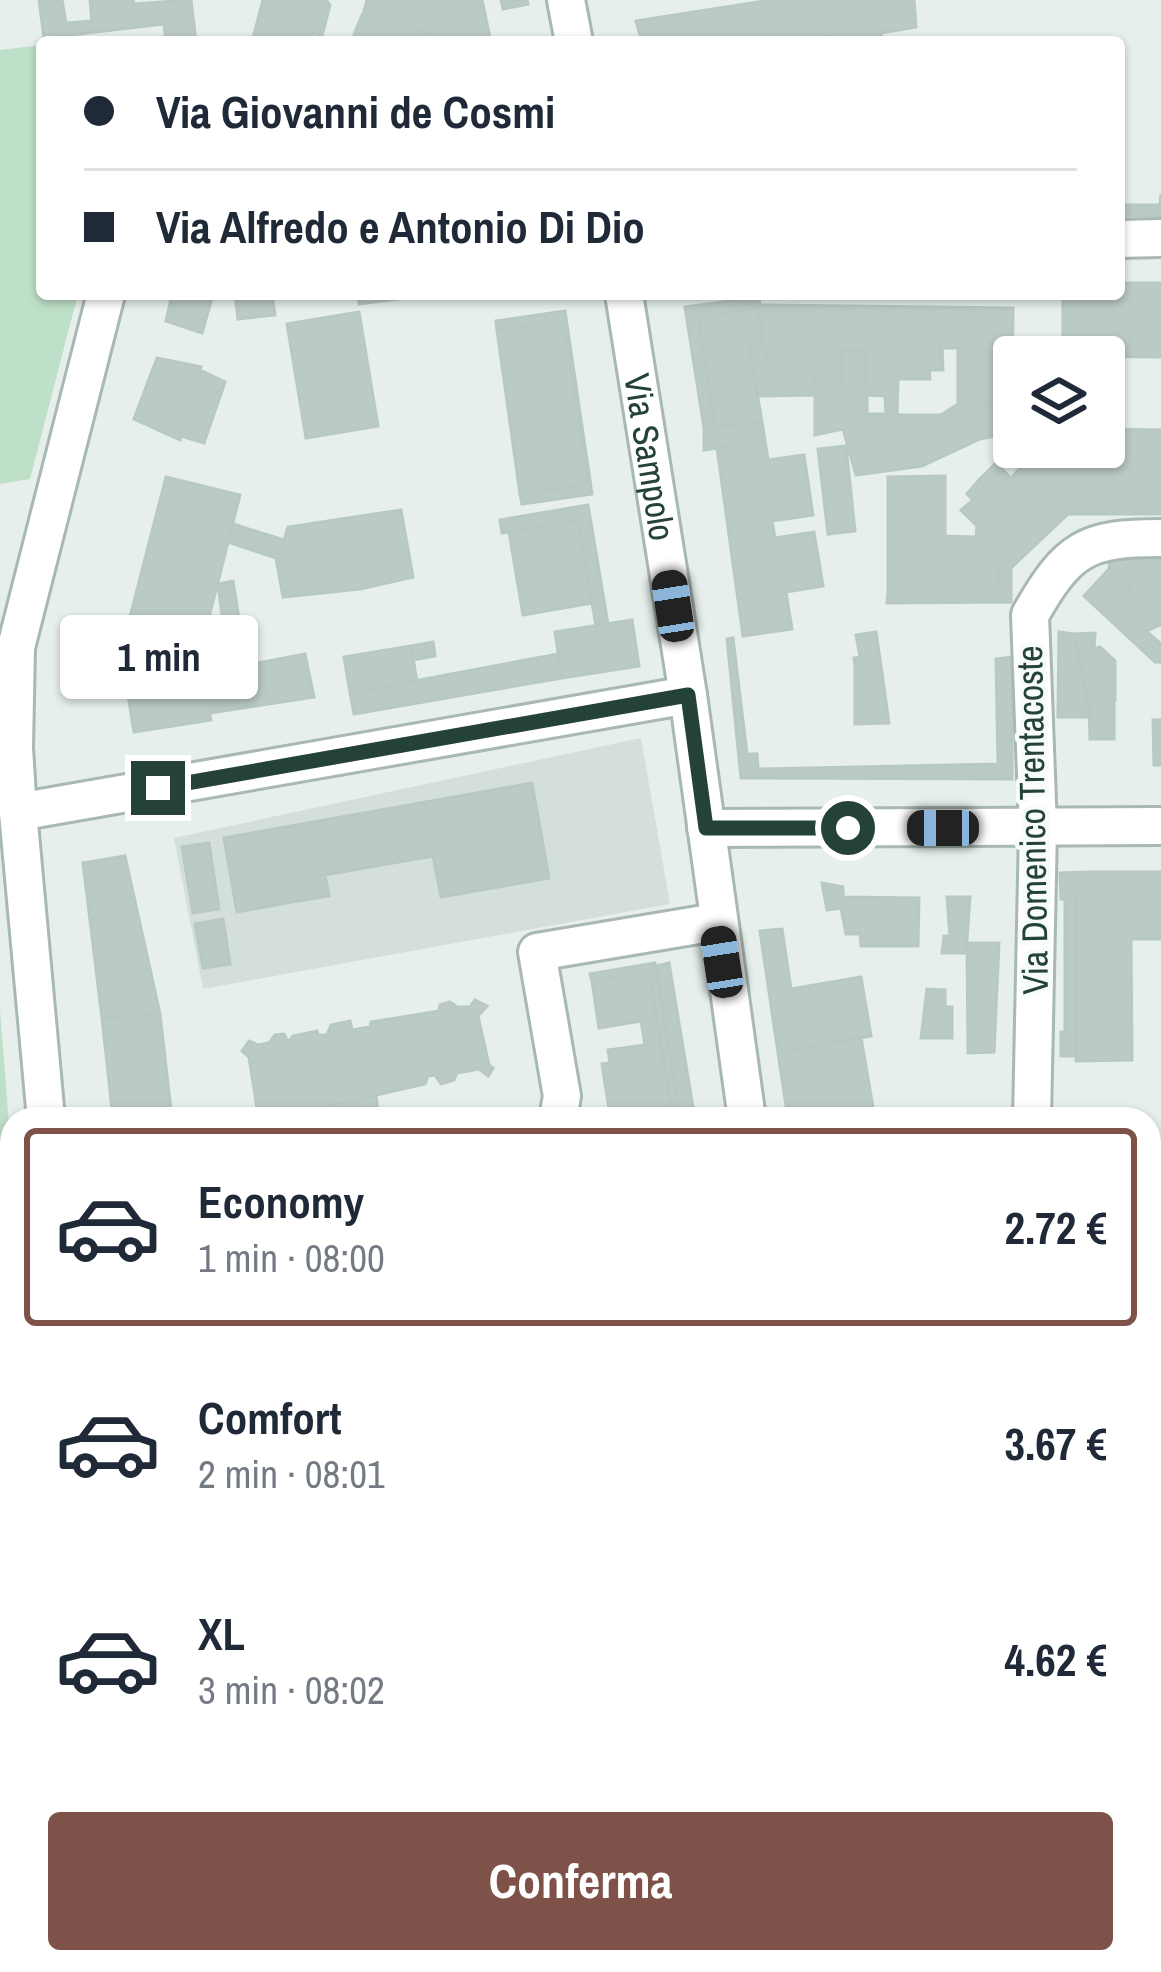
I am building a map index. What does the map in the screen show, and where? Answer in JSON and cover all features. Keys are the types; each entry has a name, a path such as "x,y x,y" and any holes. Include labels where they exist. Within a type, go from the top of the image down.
{"street":[{"path":"566,0 573,36"},
{"path":"1125,238 1161,238"},
{"path":"45,1107 18,812 16,647 104,300"},
{"name":"Via Sampolo","path":"625,300 680,696 706,828 745,1107"},
{"name":"Via Domenico Trentacoste","path":"1032,1107 1038,829 1030,615 1045,590 1082,549 1107,538 1161,538"},
{"path":"18,812 680,696"},
{"path":"706,828 1161,826"},
{"path":"560,1107 562,1096 537,952 716,922"}],"shaded area":[{"path":"641,738 670,904 203,989 174,838"}],"green space":[{"path":"36,46 36,300 76,300 30,479 0,484 0,50"},
{"path":"0,1009 8,1107 0,1107"}],"building":[{"path":"39,0 62,0 66,23 92,21 90,0 133,0 134,4 191,0 195,36 165,36 164,24 44,36"},
{"path":"263,0 326,0 330,5 322,36 254,36"},
{"path":"367,0 482,0 490,36 429,36 399,16 390,30 363,15"},
{"path":"501,0 527,0 528,4 503,9"},
{"path":"771,0 914,0 916,27 882,36 640,36 636,21"},
{"path":"368,14 390,30 399,16 429,36 356,36 362,15"},
{"path":"1161,194 1161,216 1125,216 1125,205 1160,205"},
{"path":"1125,283 1161,283 1161,357 1125,357 1125,336 1063,336 1063,300 1125,300"},
{"path":"171,300 211,300 202,333 166,321"},
{"path":"236,300 273,300 275,315 238,319"},
{"path":"759,300 760,305 1013,308 1013,336 993,336 991,404 958,404 958,348 942,348 943,370 929,370 930,379 893,379 893,385 865,385 866,351 842,350 842,384 814,384 814,375 780,375 781,369 769,369 758,308 698,317 715,427 704,428 685,307"},
{"path":"758,308 762,346 749,346 762,422 715,427 698,317"},
{"path":"565,311 592,494 522,504 520,494 584,485 588,479 565,328 559,330 558,322 497,330 496,321"},
{"path":"359,312 378,426 306,438 287,324"},
{"path":"558,322 559,330 565,328 588,479 584,485 520,494 497,330"},
{"path":"749,346 765,346 769,369 781,369 780,375 814,375 814,384 842,384 842,350 866,351 865,385 893,385 893,379 898,379 897,415 941,415 958,404 993,401 993,436 922,466 856,475 843,429 815,435 815,395 757,396","holes":["867,395 885,396 886,414 867,414"]},
{"path":"157,358 201,367 225,382 204,443 181,436 180,440 134,419"},
{"path":"762,422 765,441 704,450 704,428"},
{"path":"1125,429 1161,430 1161,500 1067,499 1060,507 1068,514 1011,568 1011,602 887,603 888,593 998,593 998,564 1030,532 979,480 993,466 1011,478 1020,468 1125,468"},
{"path":"765,441 768,460 804,455 813,515 772,521 775,538 814,532 823,586 786,592 792,629 743,636 717,448"},
{"path":"846,446 855,531 828,534 818,449"},
{"path":"945,476 945,536 976,537 977,526 961,510 973,500 967,494 979,480 1030,532 998,564 998,593 888,593 888,477"},
{"path":"166,477 240,495 199,657 211,720 134,732 121,652"},
{"path":"1067,499 1161,500 1161,514 1068,514 1060,507"},
{"path":"588,505 608,624 596,626 578,520 502,533 500,520"},
{"path":"401,510 413,577 360,589 283,597 276,558 228,542 233,524 284,540 288,527"},
{"path":"578,520 592,603 523,615 509,532"},
{"path":"1110,554 1161,555 1161,625 1129,594 1128,568 1109,569"},
{"path":"1128,568 1129,594 1160,625 1146,631 1161,644 1161,662 1155,662 1084,596 1109,569"},
{"path":"233,581 242,638 249,636 251,652 240,653 242,666 305,654 314,697 210,713 199,657 203,641 225,639 218,584"},
{"path":"632,620 639,666 562,678 555,632"},
{"path":"876,632 881,666 855,668 854,658 860,657 856,635"},
{"path":"1059,632 1075,634 1089,717 1058,717"},
{"path":"1095,633 1094,649 1100,647 1115,661 1115,700 1089,700 1075,634"},
{"path":"733,638 747,754 757,754 758,769 998,764 996,659 1012,657 1012,779 741,778 727,639"},
{"path":"433,642 435,656 413,660 411,646"},
{"path":"411,646 417,682 350,693 344,657"},
{"path":"558,654 562,678 354,714 350,693"},
{"path":"881,666 889,723 855,724 855,668"},
{"path":"1089,700 1114,700 1114,739 1090,739"},
{"path":"1153,720 1161,720 1161,765 1154,765"},
{"path":"532,783 549,878 441,897 433,856 284,882 286,903 237,912 224,838"},
{"path":"209,843 219,909 193,913 182,847"},
{"path":"125,856 160,1014 102,1018 83,863"},
{"path":"1161,872 1161,885 1075,885 1077,1056 1061,1056 1065,899 1061,899 1060,873"},
{"path":"325,875 329,896 286,903 284,882"},
{"path":"822,883 843,887 843,897 919,898 918,946 861,946 860,934 846,934 841,908 827,910"},
{"path":"1075,885 1161,885 1161,939 1131,939 1132,1060 1076,1061"},
{"path":"947,897 970,897 966,953 942,953 944,936 950,936"},
{"path":"223,919 230,964 203,968 195,924"},
{"path":"782,929 791,989 861,977 871,1036 778,1053 760,931"},
{"path":"967,943 999,943 994,1052 968,1053"},
{"path":"655,963 678,1107 671,1107 649,972 592,981 590,974"},
{"path":"669,963 693,1107 678,1107 656,966"},
{"path":"649,972 671,1107 609,1107 602,1064 610,1063 608,1050 645,1045 641,1021 599,1028 592,981"},
{"path":"927,989 945,990 945,1007 952,1007 952,1038 921,1038"},
{"path":"475,1000 487,1006 478,1016 493,1068 488,1076 479,1069 457,1073 454,1080 441,1084 435,1075 428,1076 425,1084 327,1107 257,1107 249,1057 242,1051 249,1041 269,1043 275,1035 284,1034 288,1042 293,1036 317,1031 327,1035 331,1025 350,1021 352,1030 370,1027 371,1022 439,1011 440,1005 450,1002 470,1007"},
{"path":"160,1014 171,1107 112,1107 102,1018"},
{"path":"861,1037 873,1107 786,1107 778,1053"},
{"path":"376,1095 378,1107 327,1107"}],"route":[{"path":"158,788 688,695 706,828 848,828"}]}
